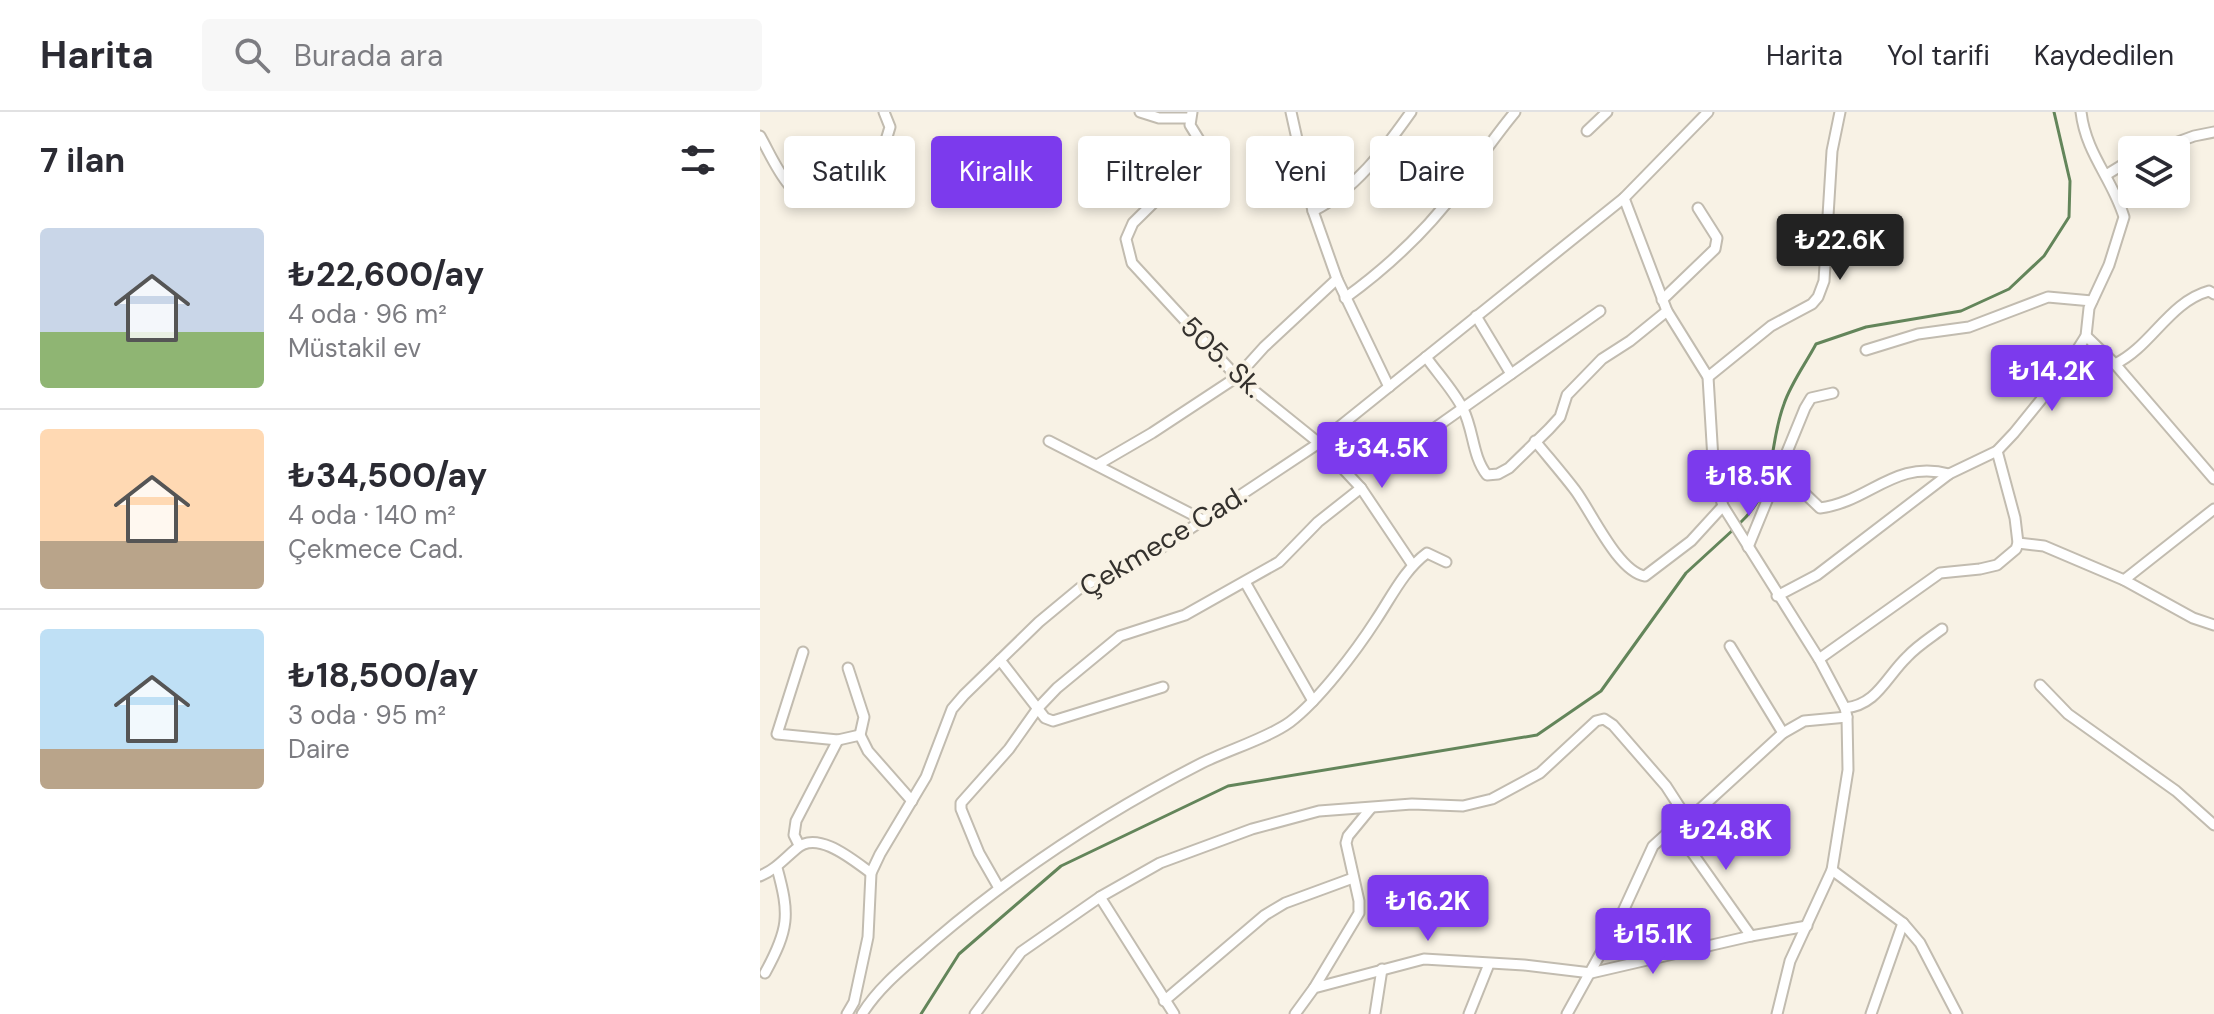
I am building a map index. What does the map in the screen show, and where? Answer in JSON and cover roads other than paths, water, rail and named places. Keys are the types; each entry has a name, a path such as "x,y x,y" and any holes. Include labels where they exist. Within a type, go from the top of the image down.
{"street":[{"path":"760,136 790,187 801,192 818,191 883,150 890,127 884,112"},
{"path":"1140,112 1159,118 1191,115"},
{"path":"1291,112 1313,211 1337,279 1389,387"},
{"path":"1313,211 1336,197 1363,173 1411,112"},
{"path":"1345,298 1372,279 1428,222 1459,187 1515,112"},
{"path":"1587,131 1607,112"},
{"path":"1708,377 1761,333 1812,304 1818,297 1824,281 1832,151 1840,112"},
{"path":"1777,596 1817,575 1949,474 1997,451 2043,399 2086,336 2092,301 2109,265 2124,217 2106,175 2091,154 2081,112"},
{"name":"Çekmece Cad.","path":"847,1014 854,1002 868,937 871,873 926,777 952,709 1039,622 1080,588 1161,548 1319,443 1624,198 1702,114"},
{"name":"505. Sk.","path":"1191,115 1193,132 1206,151 1133,223 1126,239 1132,263 1237,377 1319,443 1361,488 1412,564"},
{"path":"2190,137 2214,132"},
{"path":"2106,175 2118,168"},
{"path":"1624,198 1667,311 1708,377 1714,476 1723,506 1819,659 1846,712 1848,770 1832,870 1790,961 1777,1014"},
{"path":"1662,300 1715,249 1717,238 1698,208"},
{"path":"1097,465 1237,377 1264,347 1337,279"},
{"path":"2115,364 2126,359 2162,322 2195,295 2209,291 2214,294"},
{"path":"1866,350 1918,334 1969,327 2048,297 2092,301"},
{"path":"1415,442 1600,311"},
{"path":"1426,357 1463,408 1472,430 1476,455 1487,475 1498,474 1509,468 1560,417 1567,395 1602,359 1667,311"},
{"path":"1476,316 1511,374"},
{"path":"2086,336 2115,364 2214,479"},
{"path":"1748,547 1811,398 1833,393"},
{"path":"1049,441 1203,520"},
{"path":"1535,441 1576,492 1617,554 1639,575 1645,576 1691,541 1723,506"},
{"path":"1819,659 1940,573 1997,565 2016,549 2015,518 1997,451"},
{"path":"1779,477 1799,488 1820,508 1848,502 1874,485 1921,469 1949,474"},
{"path":"999,888 979,853 961,803 1009,749 1038,708 1057,688 1120,636 1185,615 1279,562 1318,522 1361,488"},
{"path":"2124,580 2214,509"},
{"path":"2018,543 2044,546 2124,580 2193,618 2214,625"},
{"path":"862,1014 899,971 999,888 1078,833 1202,764 1288,723 1313,701 1375,623 1412,564 1427,553 1446,562"},
{"path":"1245,582 1313,701"},
{"path":"1567,1014 1619,920 1653,846 1674,827 1688,820 1783,733 1804,721 1846,712 1873,698 1905,658 1942,629"},
{"path":"1730,646 1783,733"},
{"path":"803,652 777,734 838,740 860,735"},
{"path":"1000,660 1045,718 1053,721 1163,687"},
{"path":"848,668 864,717 860,735 868,751 912,801"},
{"path":"2040,685 2068,714 2176,791 2214,825"},
{"path":"975,1014 1021,952 1100,897 1160,863 1252,829 1319,811 1412,804 1463,806 1492,799 1540,773 1596,721 1604,719 1613,725 1666,786 1688,820"},
{"path":"799,845 794,835 796,821 838,740"},
{"path":"1295,1014 1359,913 1346,843 1348,836 1371,808"},
{"path":"1674,827 1751,936"},
{"path":"760,876 777,868 799,845 809,842 837,850 871,873"},
{"path":"765,973 786,924 785,898 777,868"},
{"path":"1832,870 1903,923 1931,962 1957,1014"},
{"path":"1164,1001 1265,915 1285,903 1353,878"},
{"path":"1100,897 1174,1014"},
{"path":"1871,1014 1903,923"},
{"path":"1314,988 1424,959 1591,973 1807,926"},
{"path":"1469,1014 1489,964"},
{"path":"1375,1014 1382,969"}],"waterway":[{"path":"1739,524 1761,496 1784,404 1816,344 1866,327 1961,311 2009,289 2044,256 2069,217 2070,181 2054,112"},
{"path":"921,1014 959,954 1061,866 1228,786 1537,735 1601,691 1686,573 1734,529"}]}
